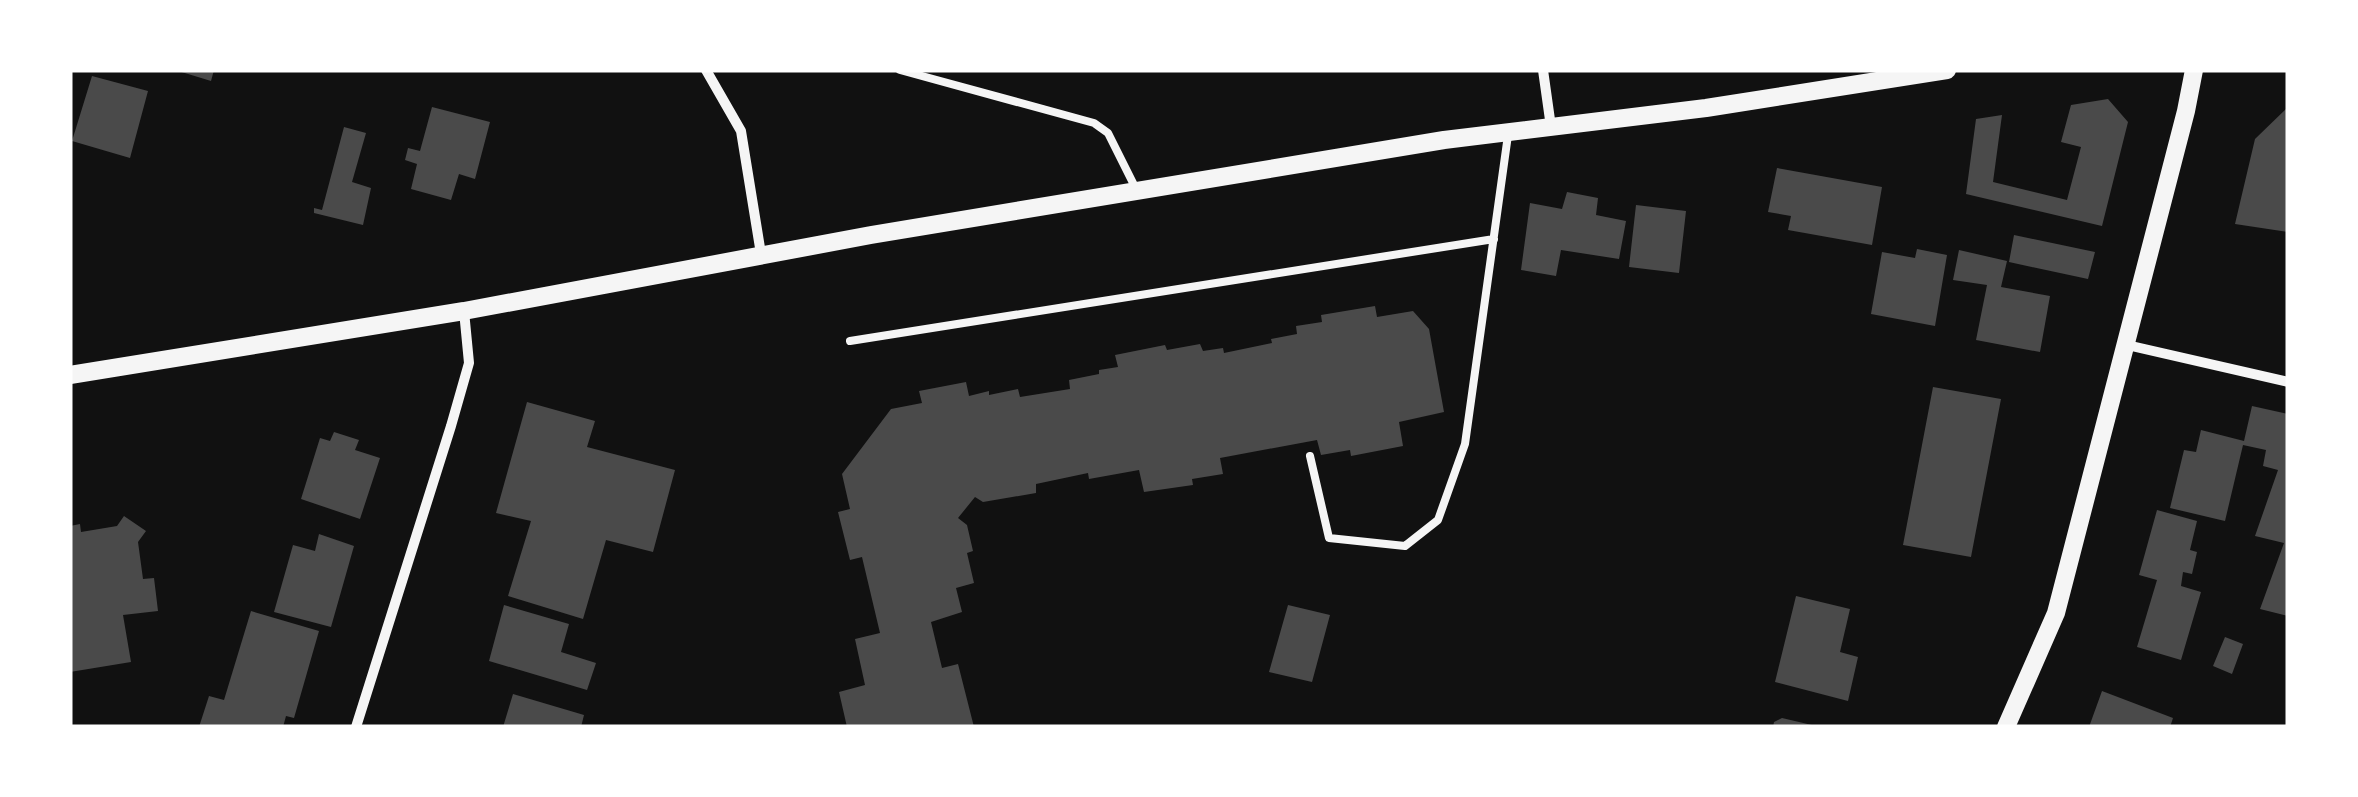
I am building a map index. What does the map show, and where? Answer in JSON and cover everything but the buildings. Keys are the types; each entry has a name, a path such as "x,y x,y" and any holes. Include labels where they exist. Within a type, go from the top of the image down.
{"street":[{"path":"706,70 740,131 761,254"},
{"path":"1544,70 1551,127"},
{"path":"70,374 464,311 761,254 1458,138 1706,108 1946,70"},
{"path":"2006,727 2056,613 2194,70"},
{"path":"356,727 468,363 464,311"},
{"path":"2126,345 2288,382"}],"lane":[{"path":"900,70 1094,124 1108,133 1137,192"},
{"path":"1310,456 1329,538 1405,546 1438,520 1465,444 1508,131"},
{"path":"850,340 1494,239"}]}
